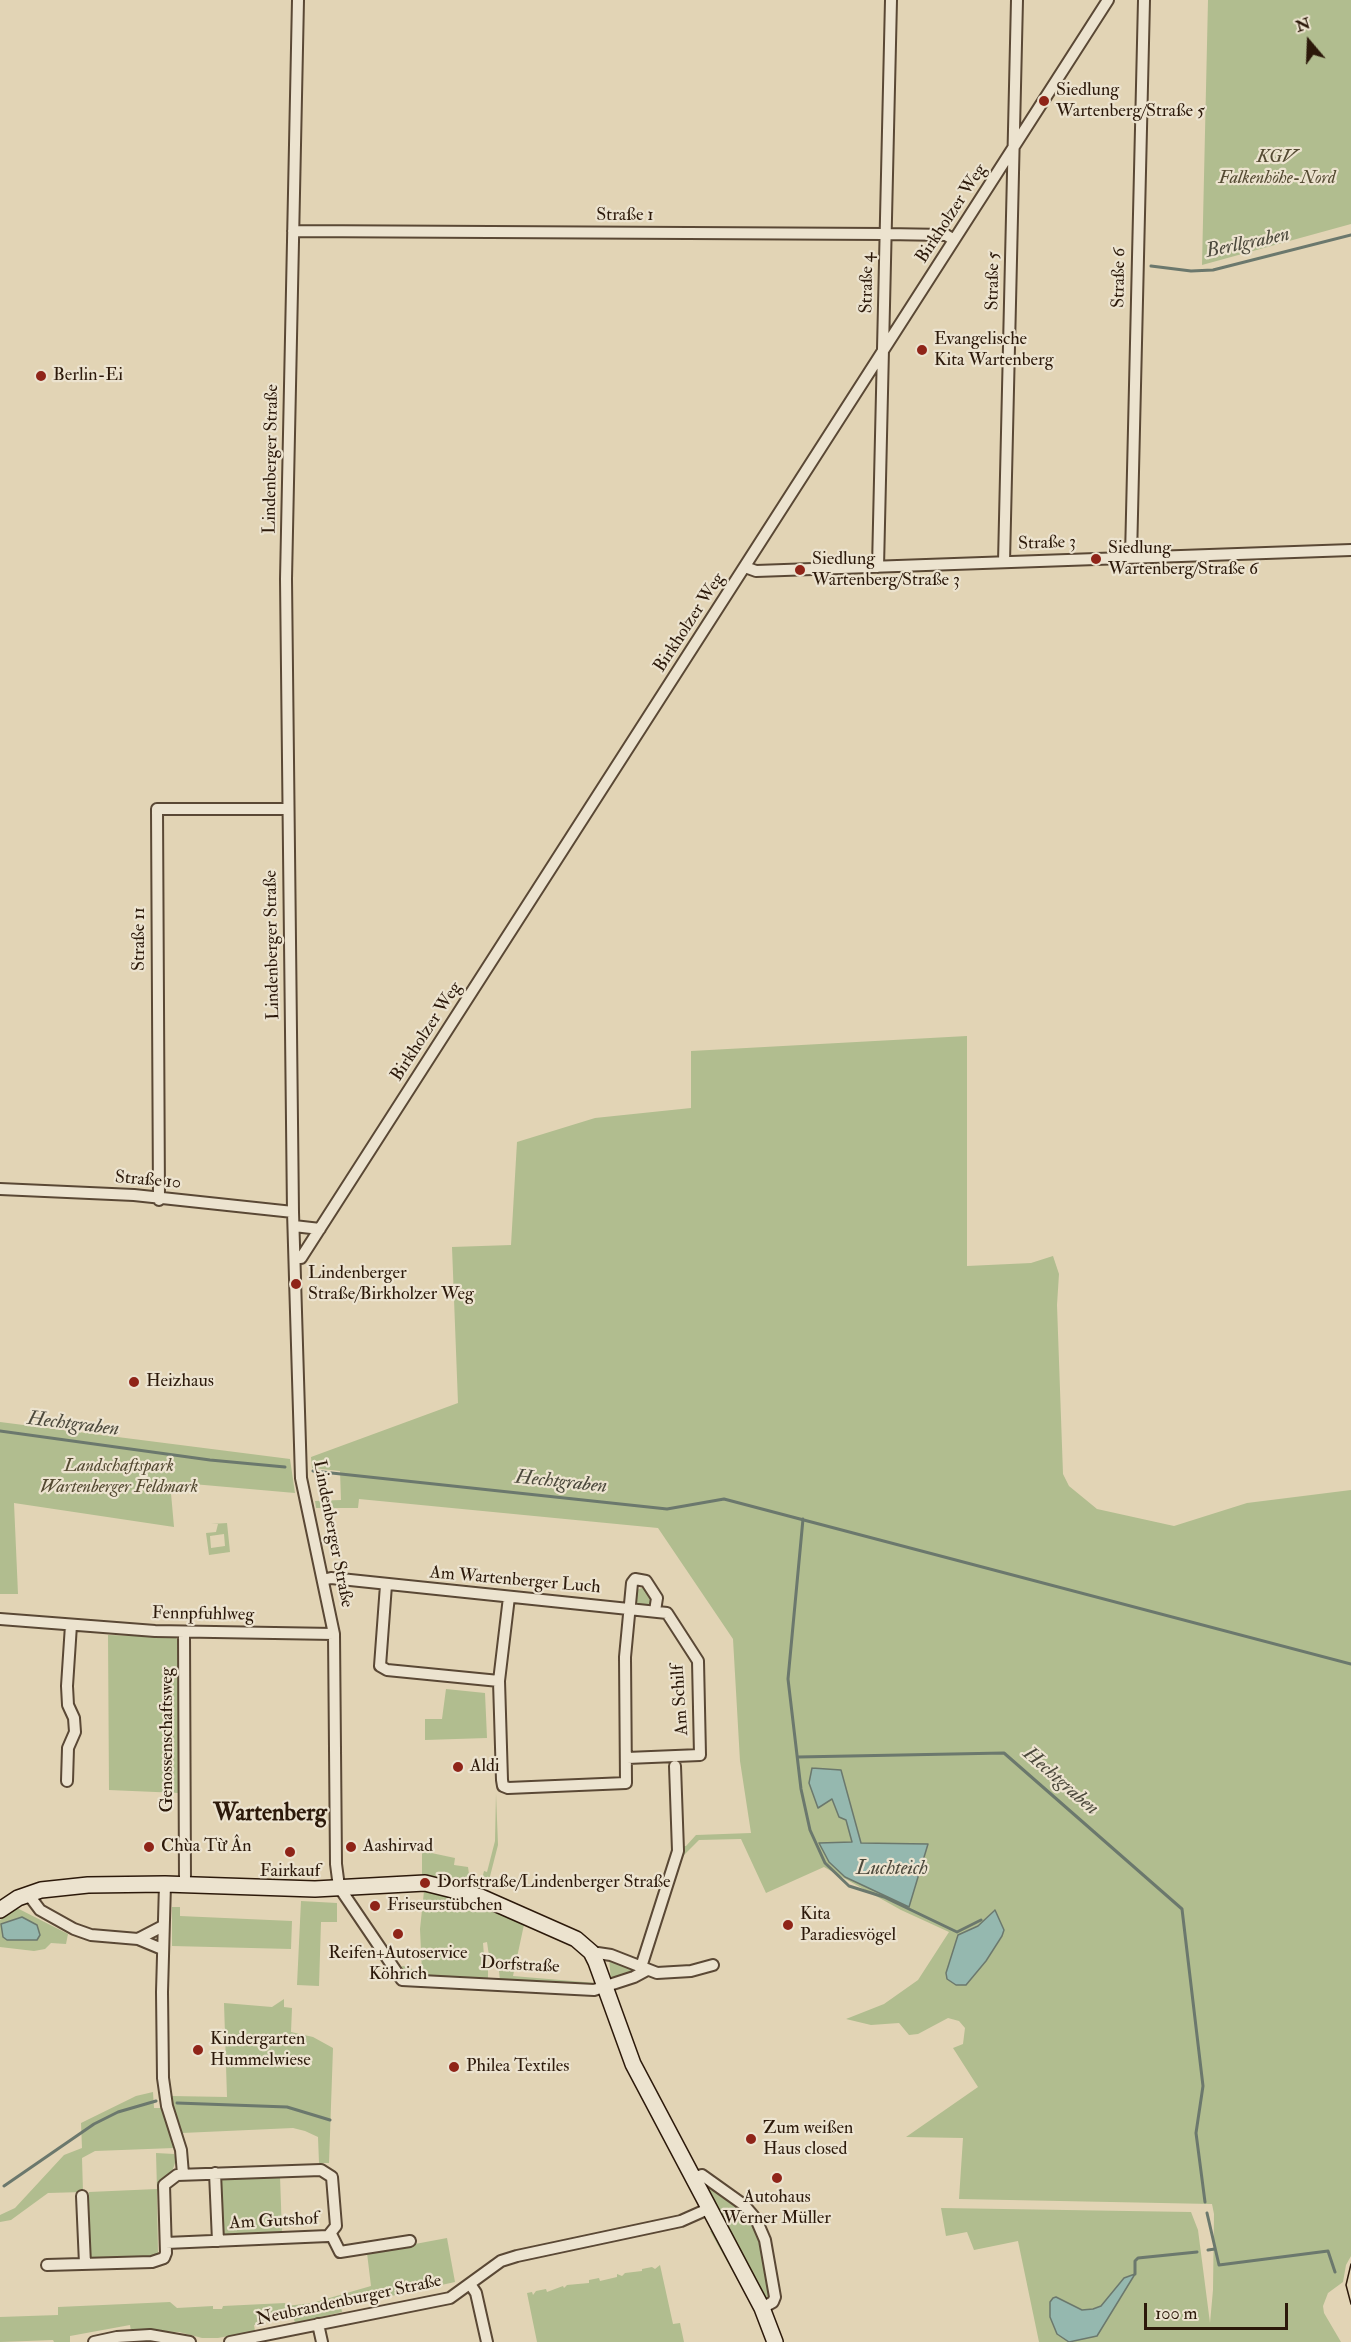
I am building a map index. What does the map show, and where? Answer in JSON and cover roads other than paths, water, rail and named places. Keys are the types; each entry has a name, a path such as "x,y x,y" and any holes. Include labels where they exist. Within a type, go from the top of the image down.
{"main road":[{"name":"Dorfstraße","path":"0,1910 28,1894 46,1889 88,1885 185,1884 297,1889 395,1883 446,1887 490,1900 576,1939 591,1952"},
{"path":"591,1952 599,1988 633,2064 762,2308 775,2342"}],"street":[{"name":"Lindenberger Straße","path":"298,0 286,579 293,1212 301,1478 334,1634 336,1864 339,1887"},
{"name":"Straße 4","path":"878,567 891,0"},
{"name":"Straße 5","path":"1004,562 1017,0"},
{"name":"Birkholzer Weg","path":"295,1258 301,1258 320,1229 1108,0"},
{"name":"Straße 6","path":"1131,557 1144,0"},
{"name":"Straße 1","path":"294,231 885,234 946,235 954,240"},
{"name":"Straße 3","path":"745,567 756,571 1351,550"},
{"name":"Straße 11","path":"159,1200 157,809 287,809"},
{"name":"Straße 10","path":"0,1189 134,1195 159,1200 293,1212"},
{"path":"294,1226 320,1229"},
{"name":"Am Wartenberger Luch","path":"323,1580 331,1578 630,1608"},
{"path":"509,1597 499,1681 503,1786 508,1788 626,1783 625,1657 632,1583 639,1578 646,1581 657,1599 655,1611 630,1608"},
{"path":"387,1585 380,1666 387,1670 499,1681"},
{"name":"Am Schilf","path":"627,1758 696,1757 701,1751 699,1661 667,1613 655,1611"},
{"name":"Fennpfuhlweg","path":"0,1619 184,1632 334,1634"},
{"path":"67,1781 68,1748 75,1732 67,1695 71,1625"},
{"name":"Genossenschaftsweg","path":"184,1632 185,1884"},
{"path":"644,1968 678,1851 675,1766"},
{"path":"47,2265 159,2261 166,2253 164,2186 177,2175 183,2174 181,2150 165,2096 163,2068 162,1949 165,1884"},
{"name":"Dorfstraße","path":"339,1887 402,1980 599,1988 634,1977 644,1968"},
{"path":"28,1894 40,1910 83,1933 138,1939 162,1949"},
{"path":"138,1939 164,1926"},
{"name":"Dorfstraße","path":"591,1952 611,1955 644,1968 672,1973 713,1965"},
{"name":"Am Gutshof","path":"166,2242 318,2238 331,2234 336,2226 335,2185 327,2172 183,2174"},
{"name":"Am Gutshof","path":"215,2173 218,2241"},
{"path":"693,2178 702,2175 744,2205 755,2218 765,2240 775,2297 773,2302 762,2308"},
{"path":"82,2196 85,2264"},
{"name":"Neubrandenburger Straße","path":"230,2342 450,2298 501,2261 681,2221 708,2209"},
{"name":"Am Gutshof","path":"331,2234 340,2252 410,2241"},
{"path":"471,2284 476,2293 487,2342"},
{"path":"318,2324 322,2342"},
{"path":"94,2342 117,2337 150,2336 190,2342"}],"water":[{"name":"Luchteich","path":"812,1768 841,1770 861,1843 928,1844 909,1907 845,1877 829,1862 819,1843 852,1842 846,1820 839,1817 832,1799 818,1808 809,1783"},
{"path":"995,1910 1004,1930 1002,1936 986,1961 966,1985 956,1985 947,1979 946,1973 958,1935 978,1926"},
{"path":"22,1917 37,1925 40,1935 37,1940 7,1940 3,1937 1,1924"},
{"path":"1135,2274 1097,2336 1069,2342 1057,2334 1050,2317 1050,2302 1053,2298 1056,2297 1082,2310 1093,2309 1101,2306 1124,2278"}],"waterway":[{"name":"Berllgraben","path":"1151,266 1191,271 1213,270 1351,235"},
{"name":"Hechtgraben","path":"0,1431 210,1460 285,1467"},
{"name":"Hechtgraben","path":"313,1471 667,1509 724,1499 1351,1664"},
{"path":"803,1519 788,1679 801,1789 810,1830 825,1863 849,1886 884,1897 957,1932 981,1920"},
{"name":"Hechtgraben","path":"798,1757 1004,1753 1182,1909 1203,2086 1196,2133 1205,2202"},
{"path":"4,2186 94,2124 118,2112 156,2101"},
{"path":"177,2103 287,2107 330,2120"},
{"path":"1207,2213 1219,2265 1328,2251 1335,2272"},
{"path":"1208,2250 1215,2249"},
{"path":"1135,2274 1135,2261 1138,2258 1197,2252"}],"tram line":[{"path":"1351,2264 1346,2285 1351,2304"}],"place":[{"name":"Siedlung Wartenberg/Straße 5","path":"1044,101"},
{"name":"Evangelische Kita Wartenberg","path":"922,350"},
{"name":"Berlin-Ei","path":"41,376"},
{"name":"Siedlung Wartenberg/Straße 6","path":"1096,559"},
{"name":"Siedlung Wartenberg/Straße 3","path":"800,570"},
{"name":"Lindenberger Straße/Birkholzer Weg","path":"296,1284"},
{"name":"Heizhaus","path":"134,1382"},
{"name":"Aldi","path":"458,1767"},
{"name":"Chùa Từ Ân","path":"149,1847"},
{"name":"Aashirvad","path":"351,1847"},
{"name":"Fairkauf","path":"290,1852"},
{"name":"Dorfstraße/Lindenberger Straße","path":"425,1883"},
{"name":"Friseurstübchen","path":"375,1906"},
{"name":"Kita Paradiesvögel","path":"788,1925"},
{"name":"Reifen+Autoservice Köhrich","path":"398,1934"},
{"name":"Kindergarten Hummelwiese","path":"198,2050"},
{"name":"Philea Textiles","path":"454,2067"},
{"name":"Zum weißen Haus closed","path":"751,2139"},
{"name":"Autohaus Werner Müller","path":"777,2178"}],"district":[{"name":"Wartenberg","path":"270,1815"}],"park label":[{"name":"KGV Falkenhöhe-Nord","path":"1277,168"},
{"name":"Landschaftspark Wartenberger Feldmark","path":"119,1477"}]}
